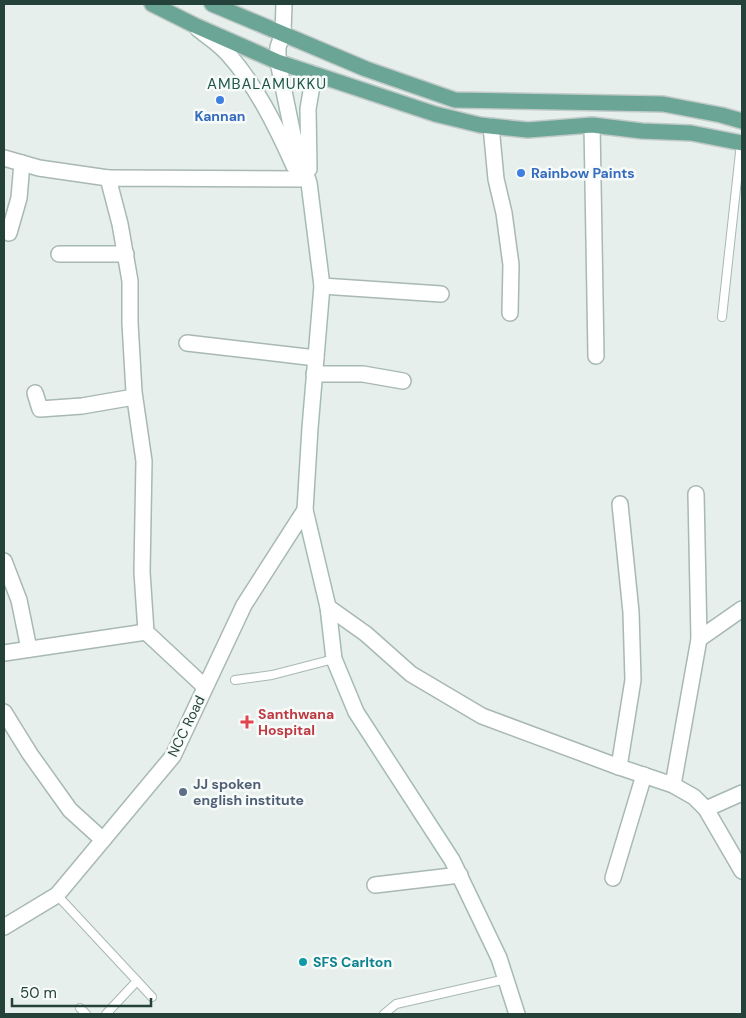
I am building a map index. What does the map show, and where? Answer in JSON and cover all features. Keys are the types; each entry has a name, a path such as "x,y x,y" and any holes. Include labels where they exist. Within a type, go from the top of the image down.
{"main road":[{"path":"152,4 194,25 278,62 435,114 480,125 528,130 592,125 642,131 691,133 742,143"},
{"path":"212,4 366,69 455,100 663,104 742,121"}],"street":[{"path":"284,4 283,33 278,47 278,62 293,135 305,181 322,286 305,510 328,607 334,659 356,712 460,875 499,958 517,1014"},
{"path":"194,25 227,53 242,72 275,124 305,181"},
{"path":"305,181 308,108 314,74"},
{"path":"592,125 596,356"},
{"path":"491,126 496,179 504,213 511,265 510,313"},
{"path":"4,158 38,168 108,178 305,181"},
{"path":"9,233 19,198 22,163"},
{"path":"108,178 120,224 130,281 134,398 144,461 142,572 146,632 204,687"},
{"path":"59,254 126,254"},
{"path":"322,286 441,294"},
{"path":"187,343 316,358"},
{"path":"314,374 363,374 403,381"},
{"path":"35,393 40,409 82,406 134,398"},
{"path":"673,785 699,640 696,494"},
{"path":"619,768 633,680 631,612 620,504"},
{"name":"NCC Road","path":"4,927 57,895 173,756 244,605 305,510"},
{"path":"4,562 19,600 29,649"},
{"path":"328,607 366,634 411,674 482,716 619,768 673,785 694,797 706,809 742,871"},
{"path":"699,640 742,609"},
{"path":"4,653 146,632"},
{"path":"4,712 30,754 70,810 103,840"},
{"path":"613,878 644,776"},
{"path":"706,809 742,793"},
{"path":"375,885 460,875"}],"lane":[{"path":"722,317 742,143"},
{"path":"235,680 272,675 334,659"},
{"path":"57,895 152,997"},
{"path":"384,1014 396,1004 506,979"},
{"path":"106,1014 138,981"},
{"path":"80,1008 86,1014"}],"place":[{"name":"Kannan","path":"220,100"},
{"name":"Rainbow Paints","path":"521,173"},
{"name":"Santhwana Hospital","path":"247,722"},
{"name":"JJ spoken english institute","path":"183,792"},
{"name":"SFS Carlton","path":"303,962"}],"district":[{"name":"AMBALAMUKKU","path":"267,84"}]}
